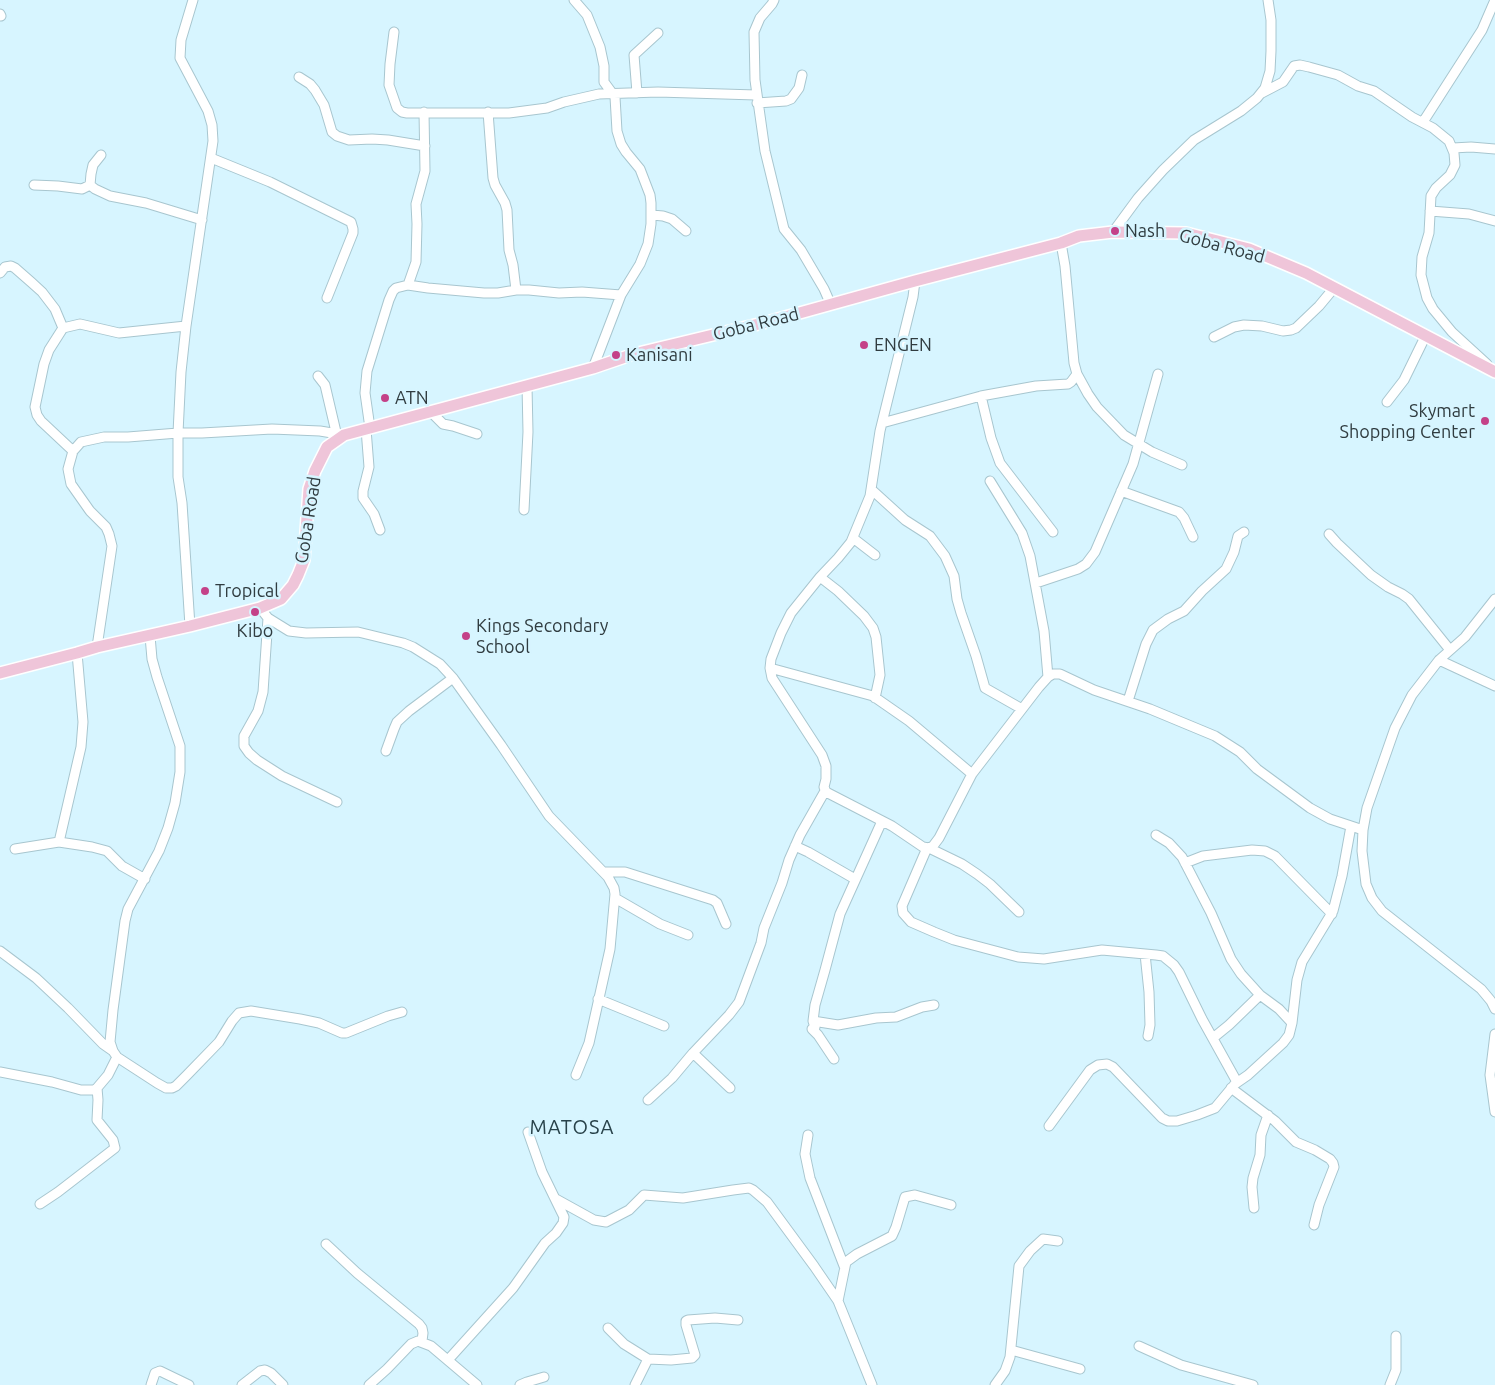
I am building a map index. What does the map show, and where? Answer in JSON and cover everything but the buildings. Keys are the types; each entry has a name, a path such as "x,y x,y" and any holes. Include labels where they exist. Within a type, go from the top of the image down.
{"main road":[{"name":"Goba Road","path":"0,673 97,647 150,636 260,608 281,599 293,585 304,560 310,489 315,471 327,447 340,434 368,429 527,386 593,368 634,354 768,322 915,280 1061,243 1079,236 1113,232 1186,233 1249,249 1306,273 1494,371"}],"street":[{"path":"190,626 182,503 178,477 178,433 181,372 186,326 211,158 212,124 208,111 180,58 181,40 193,0"},
{"path":"574,0 587,15 600,47 604,66 604,82 614,95 616,103 617,131 621,144 640,169 650,195 652,216 646,251 621,296 593,368"},
{"path":"774,0 757,23 754,32 757,99 766,158 784,229 801,250 824,289 831,305"},
{"path":"1262,93 1270,71 1271,20 1268,0"},
{"path":"1423,122 1482,30 1495,0"},
{"path":"394,32 389,85 397,108 402,112 509,113 534,110 600,94 658,92 786,101 791,99 799,88 802,75"},
{"path":"637,94 634,55 658,33"},
{"path":"1113,232 1138,198 1194,140 1241,111 1262,93 1283,82 1292,68 1300,65 1338,75 1356,85 1374,91 1412,117 1423,122 1444,137 1453,148 1455,165 1450,174 1432,193 1429,233 1421,266 1421,275 1426,298 1438,315 1452,332 1494,371"},
{"path":"299,77 310,84 315,90 324,105 332,132 337,136 349,140 388,140 425,146"},
{"path":"408,285 416,262 416,204 424,175 424,112"},
{"path":"488,112 493,178 507,210 509,250 516,290"},
{"path":"1453,148 1495,149"},
{"path":"90,185 93,165 101,156"},
{"path":"211,158 270,182 351,222 353,233 327,298"},
{"path":"34,185 82,188 90,185"},
{"path":"90,185 110,196 202,220"},
{"path":"1430,210 1469,214 1495,221"},
{"path":"652,216 663,216 672,219 686,231"},
{"path":"1061,243 1067,280 1074,363 1091,399 1124,435 1163,458 1182,466"},
{"path":"0,273 7,266 15,268 42,292 55,310 63,328"},
{"path":"648,1100 672,1078 730,1015 739,1002 764,928 782,883 784,872 795,846 824,791 826,773 822,756 770,674 773,651 788,619 820,577 847,549 872,490 882,423 912,304 915,280"},
{"path":"380,530 374,514 363,498 369,468 368,429 364,393 367,372 391,294 396,288 408,285 484,293 540,290 559,293 582,292 621,296"},
{"path":"1214,337 1234,327 1244,325 1262,326 1283,331 1296,328 1319,306 1334,288"},
{"path":"73,451 41,421 35,407 49,350 63,328 80,324 119,333 186,326"},
{"path":"1387,402 1404,380 1426,335"},
{"path":"882,423 981,396 1036,386 1068,384 1078,374"},
{"path":"1036,583 1074,571 1086,564 1096,548 1132,464 1158,374"},
{"path":"97,647 112,546 108,530 90,511 71,484 68,469 73,451 84,440 104,437 272,429 340,434 325,385 318,376"},
{"path":"524,510 528,432 527,386"},
{"path":"981,396 991,438 1000,463 1053,532"},
{"path":"431,412 444,425 477,434"},
{"path":"990,481 1026,542 1036,583 1044,631 1048,676"},
{"path":"872,490 905,520 930,536 945,556 954,576 961,613 985,688 1022,709"},
{"path":"1121,491 1179,512 1193,537"},
{"path":"1128,701 1143,652 1153,630 1168,619 1184,611 1226,569 1234,552 1238,536 1244,532"},
{"path":"1329,534 1371,575 1409,599 1450,650"},
{"path":"853,538 875,555"},
{"path":"820,577 864,616 873,628 876,637 880,675 875,698"},
{"path":"1495,599 1470,632 1439,660 1412,695 1395,728 1367,808 1362,830 1362,851 1366,884 1378,906 1391,919 1481,989 1495,1009"},
{"path":"260,608 268,618 284,629 297,632 358,632 403,643 440,664 454,678 502,744 549,816 604,872 614,888 615,898 610,949 588,1043 576,1075"},
{"path":"268,618 263,692 258,711 244,736 244,746 257,760 282,776 337,802"},
{"path":"0,1072 52,1082 81,1090 97,1088 108,1075 115,1054 110,1042 128,908 156,858 168,828 176,795 181,759 180,746 155,668 150,636"},
{"path":"59,842 81,747 84,722 77,653"},
{"path":"1439,660 1495,686"},
{"path":"770,668 862,692 875,698 909,721 972,774"},
{"path":"1314,1224 1334,1163 1315,1150 1296,1142 1234,1085 1213,1038 1174,965 1163,956 1102,950 1058,958 1018,958 954,940 915,924 906,918 902,906 928,848 933,846 939,838 972,774 1048,676 1053,674 1060,674 1094,690 1128,701 1215,736 1240,752 1257,769 1310,808 1330,819 1362,830"},
{"path":"386,751 397,722 454,678"},
{"path":"824,791 882,821 928,848 962,864 990,884 1019,912"},
{"path":"834,1059 812,1028 814,1027 814,1005 843,903 882,821"},
{"path":"1049,1126 1090,1070 1098,1065 1107,1064 1113,1067 1162,1118 1168,1121 1176,1121 1215,1108 1234,1085 1248,1075 1285,1041 1289,1035 1292,1022 1302,962 1332,914 1342,876 1351,826"},
{"path":"1156,835 1174,847 1185,862 1211,913 1231,959 1241,974 1260,995 1279,1009 1292,1022"},
{"path":"15,849 59,842 92,847 108,851 122,866 145,879"},
{"path":"795,846 855,879"},
{"path":"1185,862 1203,856 1252,850 1265,851 1275,856 1332,914"},
{"path":"604,872 625,872 713,900 718,903 726,924"},
{"path":"615,898 660,924 688,936"},
{"path":"0,950 36,978 115,1054 166,1088 176,1086 188,1075 219,1042 239,1013 252,1011 300,1019 319,1023 346,1033 402,1012"},
{"path":"1145,954 1149,992 1150,1025 1148,1036"},
{"path":"1213,1038 1260,995"},
{"path":"598,999 664,1026"},
{"path":"813,1021 838,1025 876,1018 896,1017 922,1007 934,1005"},
{"path":"1495,1034 1490,1075 1495,1112"},
{"path":"693,1053 730,1088"},
{"path":"40,1204 115,1148 113,1140 97,1121 97,1088"},
{"path":"1254,1208 1253,1178 1260,1155 1261,1134 1268,1116"},
{"path":"448,1360 513,1288 561,1226 564,1217 542,1172 528,1132"},
{"path":"808,1135 806,1154 810,1178 844,1266"},
{"path":"556,1199 594,1220 606,1222 629,1210 644,1195 683,1198 751,1189 767,1202 838,1301 872,1385"},
{"path":"838,1301 846,1262 857,1254 892,1236 905,1197 914,1195 951,1205"},
{"path":"995,1385 1005,1371 1009,1361 1017,1277 1020,1264 1043,1239 1058,1241"},
{"path":"326,1244 357,1273 419,1324 423,1333 422,1341"},
{"path":"608,1328 624,1344 648,1359 671,1360 692,1358 694,1355 686,1321 714,1318 738,1320"},
{"path":"1390,1385 1396,1370 1396,1336"},
{"path":"369,1385 388,1369 411,1344 422,1341 431,1346 477,1385"},
{"path":"1139,1346 1181,1365 1253,1385"},
{"path":"1011,1350 1080,1368"},
{"path":"635,1385 648,1359"},
{"path":"242,1385 260,1371 265,1370 271,1373 283,1385"},
{"path":"151,1385 155,1374 160,1371 189,1385"},
{"path":"520,1385 544,1377"}],"place":[{"name":"Nash","path":"1115,231"},
{"name":"ENGEN","path":"864,345"},
{"name":"Kanisani","path":"616,355"},
{"name":"ATN","path":"385,398"},
{"name":"Skymart Shopping Center","path":"1485,421"},
{"name":"Tropical","path":"205,591"},
{"name":"Kibo","path":"255,612"},
{"name":"Kings Secondary School","path":"466,636"}],"district":[{"name":"MATOSA","path":"572,1127"}]}
